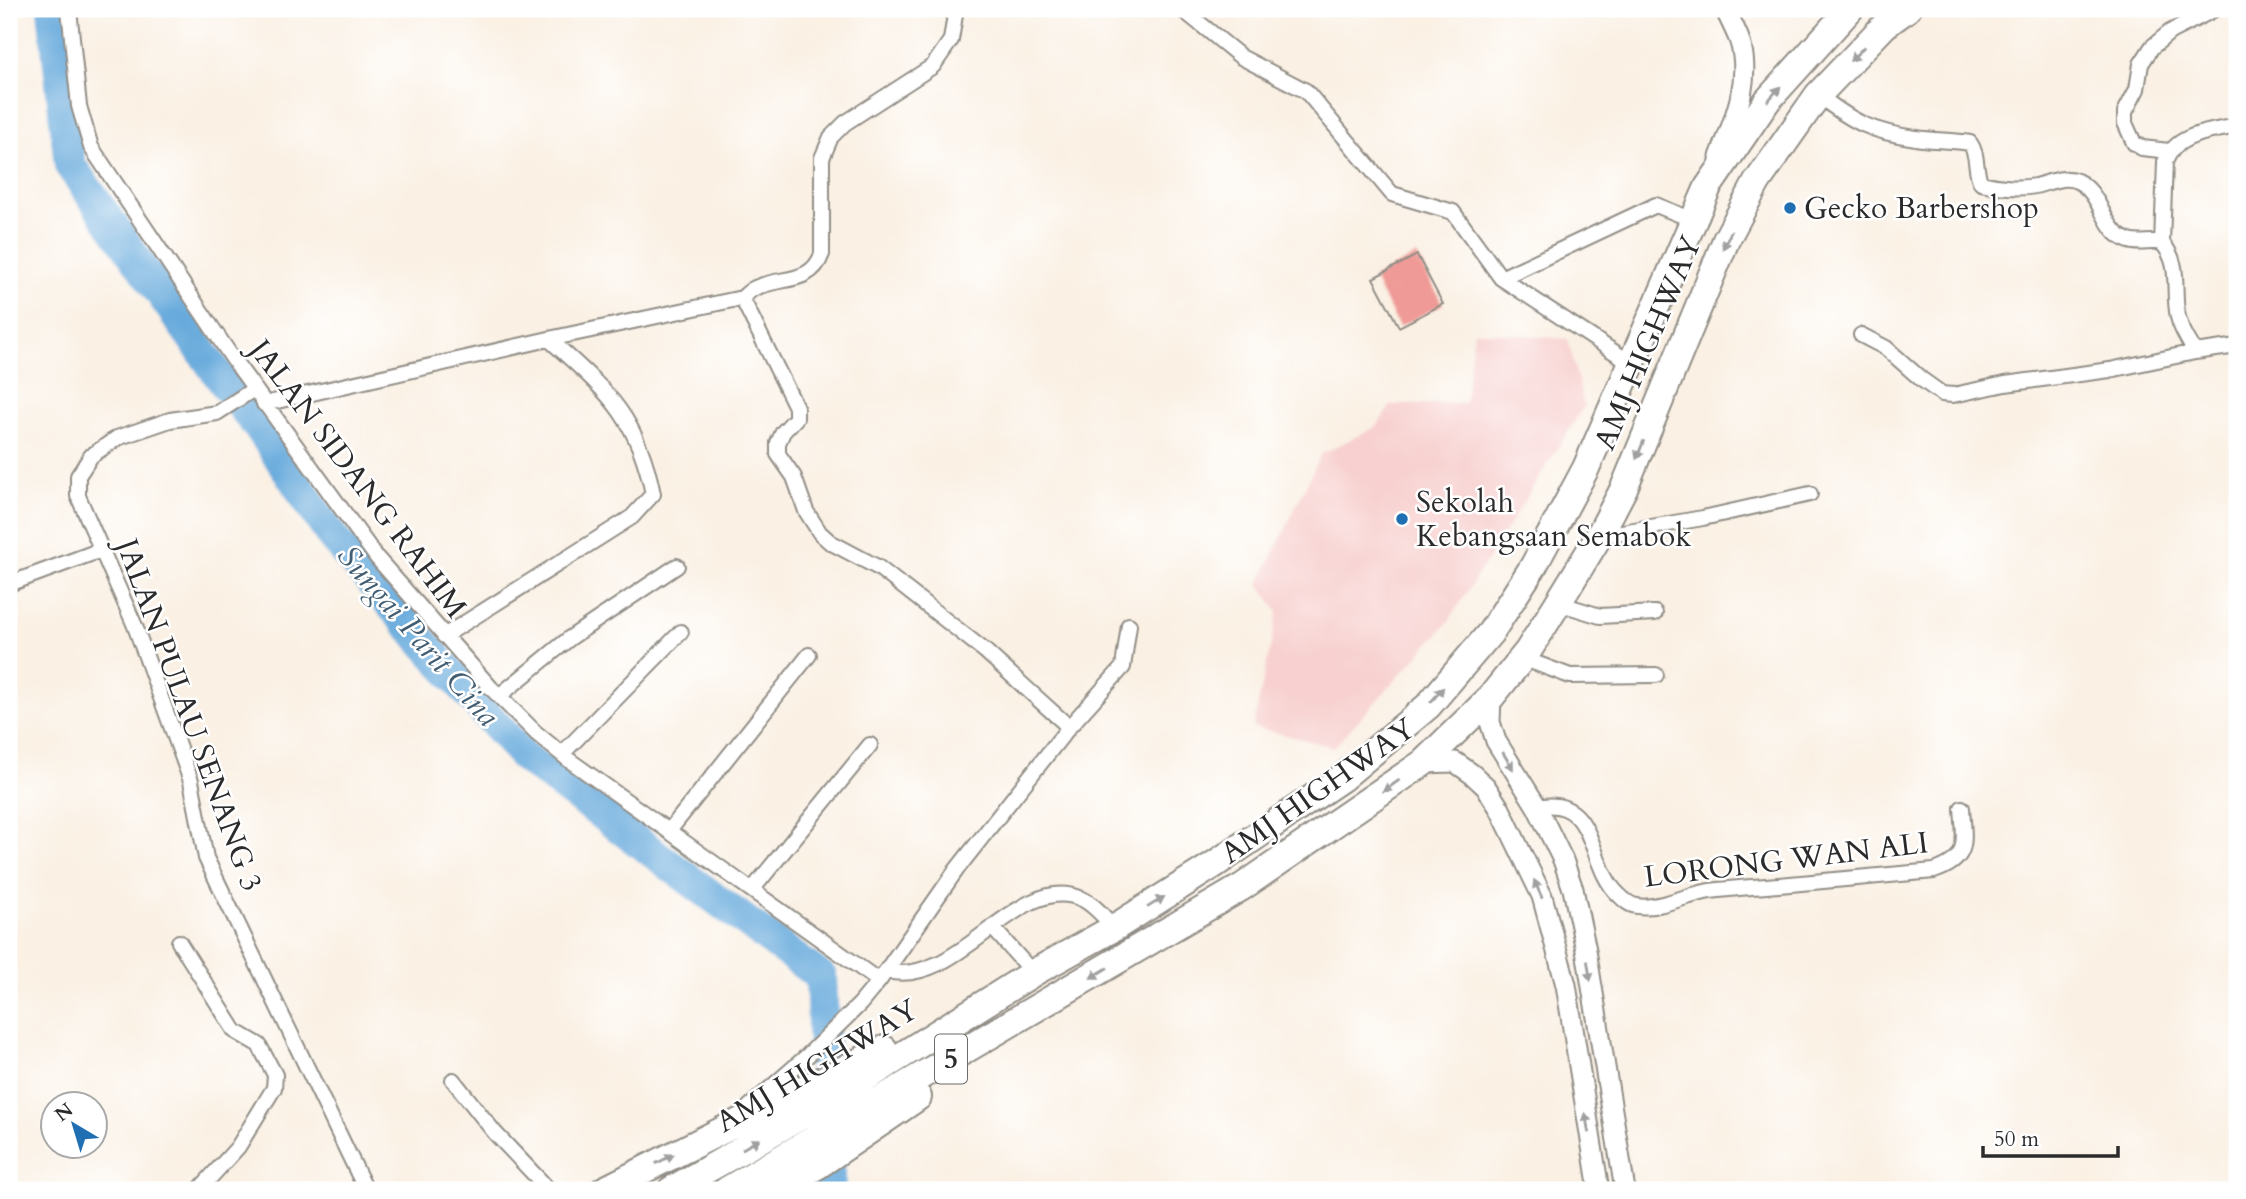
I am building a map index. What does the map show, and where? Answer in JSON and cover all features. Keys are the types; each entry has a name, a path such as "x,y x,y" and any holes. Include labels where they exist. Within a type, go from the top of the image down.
{"highway":[{"name":"AMJ HIGHWAY","path":"671,1190 812,1097 1114,928 1215,864 1342,778 1428,706 1491,632 1533,567 1586,468 1708,187 1767,101 1850,9"},
{"name":"AMJ HIGHWAY","path":"727,1190 814,1154 843,1122 1242,887 1423,763 1491,697 1522,658 1599,536 1623,488 1726,240 1757,182 1818,95 1885,25 1907,9"},
{"path":"774,1190 814,1154 840,1150 945,1080 1059,997"},
{"path":"604,1190 722,1130 812,1097"}],"street":[{"name":"JALAN SIDANG RAHIM","path":"69,9 73,69 79,106 91,147 249,393 264,404 377,558 444,636 536,733 752,890 883,976"},
{"path":"264,404 549,339 742,299 754,288 808,274 818,265 822,254 822,158 831,137 845,123 933,66 951,40 956,9"},
{"path":"1182,9 1241,57 1306,91 1392,194 1453,212 1501,278 1631,363"},
{"path":"1708,187 1738,108 1744,72 1740,41 1726,9"},
{"path":"2169,151 2142,148 2134,143 2125,123 2125,112 2137,89 2141,64 2152,47 2170,32 2215,9"},
{"path":"1818,95 1851,120 1879,131 1918,139 1950,139 1970,144 1975,152 1976,175 1981,183 1990,186 2033,187 2067,178 2087,187 2117,234 2129,241 2162,243 2170,251 2174,261 2179,321 2195,352"},
{"path":"2162,243 2165,162 2169,151 2186,138 2237,126"},
{"path":"1501,278 1656,205 1693,220"},
{"path":"742,299 796,407 796,418 783,432 778,443 778,454 794,477 812,523 830,542 879,568 985,650 1069,727"},
{"path":"1861,335 1886,348 1942,394 2110,370 2237,346"},
{"path":"444,636 632,517 653,494 636,437 620,409 608,394 549,339"},
{"name":"JALAN PULAU SENANG 3","path":"249,393 217,413 170,420 117,438 91,456 78,476 78,496 135,626 191,781 206,858 366,1190"},
{"path":"1599,536 1703,518 1810,494"},
{"path":"9,584 101,550"},
{"path":"499,696 592,622 677,566"},
{"path":"1558,603 1600,617 1655,613"},
{"path":"722,1130 807,1056 860,1004 883,976 957,869 1069,727 1123,667 1129,625"},
{"path":"562,754 681,632"},
{"path":"670,831 809,654"},
{"path":"1522,658 1570,676 1656,675"},
{"path":"1491,697 1490,722 1496,741 1537,807 1563,860 1573,889 1586,950 1625,1190"},
{"path":"752,890 870,745"},
{"path":"1423,763 1455,762 1486,787 1500,809 1542,896 1566,985 1599,1190"},
{"name":"LORONG WAN ALI","path":"1537,807 1559,806 1572,812 1584,823 1607,883 1627,903 1637,906 1651,906 1710,891 1934,871 1950,866 1959,856 1964,843 1962,808"},
{"path":"883,976 914,973 933,967 967,947 1025,906 1042,898 1063,895 1082,899 1114,928"},
{"path":"992,927 1033,973"},
{"path":"179,942 235,1031 259,1045 275,1075 274,1088 238,1147 199,1190"},
{"path":"453,1080 495,1133 549,1190"}],"shaded area":[{"name":"Sekolah Kebangsaan Semabok","path":"1474,331 1568,339 1584,406 1447,624 1334,747 1253,727 1278,612 1259,584 1321,454 1376,427 1391,405 1465,403"}],"building":[{"path":"1417,255 1443,304 1399,327 1373,278"}],"waterway":[{"name":"Sungai Parit Cina","path":"53,9 70,165 228,388 263,433 333,538 524,757 821,977 830,1190"}],"place":[{"name":"Gecko Barbershop","path":"1790,208"},
{"name":"Sekolah Kebangsaan Semabok","path":"1402,519"}]}
